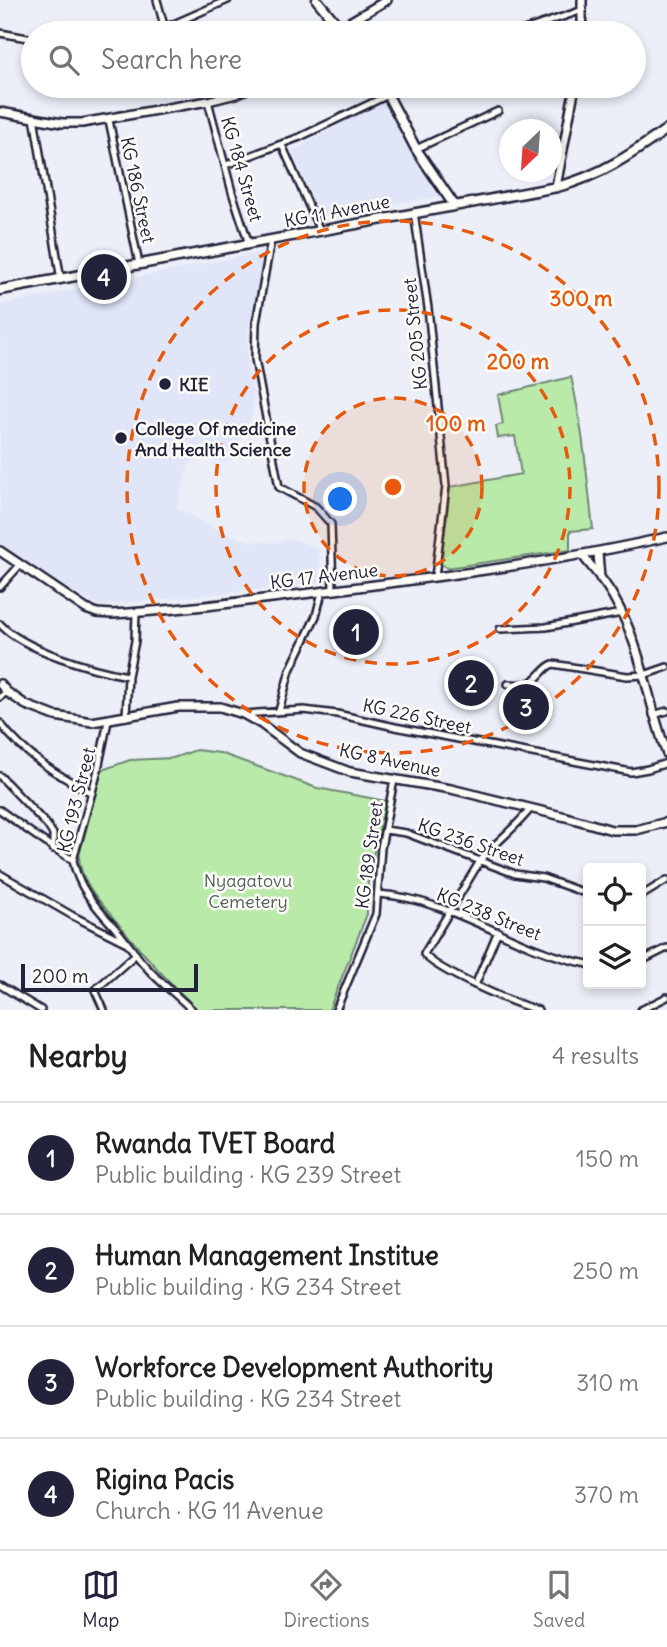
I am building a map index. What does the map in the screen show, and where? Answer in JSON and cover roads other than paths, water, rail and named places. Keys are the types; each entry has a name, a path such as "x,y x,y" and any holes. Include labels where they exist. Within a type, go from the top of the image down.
{"main road":[{"path":"317,0 334,21"},
{"path":"392,98 416,149 454,205"},
{"name":"KG 11 Avenue","path":"0,290 556,187 597,174 667,129"}],"street":[{"path":"157,0 163,21"},
{"path":"183,21 229,0"},
{"path":"356,21 387,0"},
{"path":"582,0 583,21"},
{"path":"550,21 583,10"},
{"path":"0,33 21,37"},
{"path":"0,112 62,123 109,120 220,98"},
{"path":"226,165 282,145 382,98"},
{"path":"556,187 573,98"},
{"name":"KG 184 Street","path":"208,101 249,244"},
{"path":"416,149 498,111"},
{"path":"34,117 61,279"},
{"name":"KG 186 Street","path":"109,120 139,266"},
{"path":"282,145 320,231"},
{"name":"KG 205 Street","path":"414,212 428,308 445,476 435,578"},
{"path":"271,240 254,338 258,384 279,488 316,508 331,524 333,590"},
{"name":"KG 17 Avenue","path":"0,551 86,609 97,613 136,613 435,578 583,556 667,537"},
{"path":"598,553 600,578"},
{"path":"583,556 615,598 622,613 644,675 653,715 667,754"},
{"path":"0,587 20,565"},
{"path":"279,711 290,670 316,616 322,593"},
{"path":"126,717 136,613"},
{"path":"500,629 546,627 622,613"},
{"path":"0,624 30,644 77,664 96,671 128,676"},
{"path":"508,684 526,684 537,677 546,666 553,664 626,676 644,675 667,667"},
{"name":"KG 8 Avenue","path":"0,684 3,695 26,705 55,716 92,722 178,707 220,707 243,714 261,724 300,753 350,772 451,789 531,807 612,830 636,830 667,822"},
{"name":"KG 226 Street","path":"243,714 303,710 337,714 631,772 667,762"},
{"path":"653,715 667,711"},
{"name":"KG 193 Street","path":"108,721 73,860 75,872 101,914 148,970 192,1010"},
{"path":"0,723 31,756 55,774 92,793"},
{"path":"0,776 47,825 53,834 53,849"},
{"name":"KG 189 Street","path":"336,1010 376,914 385,830 394,780"},
{"path":"531,807 516,826 480,861 424,954 433,964 498,995 538,1010"},
{"path":"0,810 42,838 53,849 73,860"},
{"name":"KG 236 Street","path":"385,830 406,833 515,874 543,878 583,892"},
{"path":"0,874 73,916 128,943"},
{"path":"646,893 667,880"},
{"name":"KG 238 Street","path":"378,894 415,899 554,956 583,963"},
{"path":"476,983 498,931"},
{"path":"646,958 667,948"},
{"path":"104,1010 95,990 136,954"},
{"path":"0,985 41,1010"},
{"path":"641,1010 667,997"}],"place":[{"name":"Rigina Pacis","path":"104,277"},
{"name":"KIE","path":"165,384"},
{"name":"College Of medicine And Health Science","path":"121,438"},
{"name":"Rwanda TVET Board","path":"356,632"},
{"name":"Human Management Institue","path":"471,683"},
{"name":"Workforce Development Authority","path":"526,707"}],"park label":[{"name":"Nyagatovu Cemetery","path":"248,890"}]}
